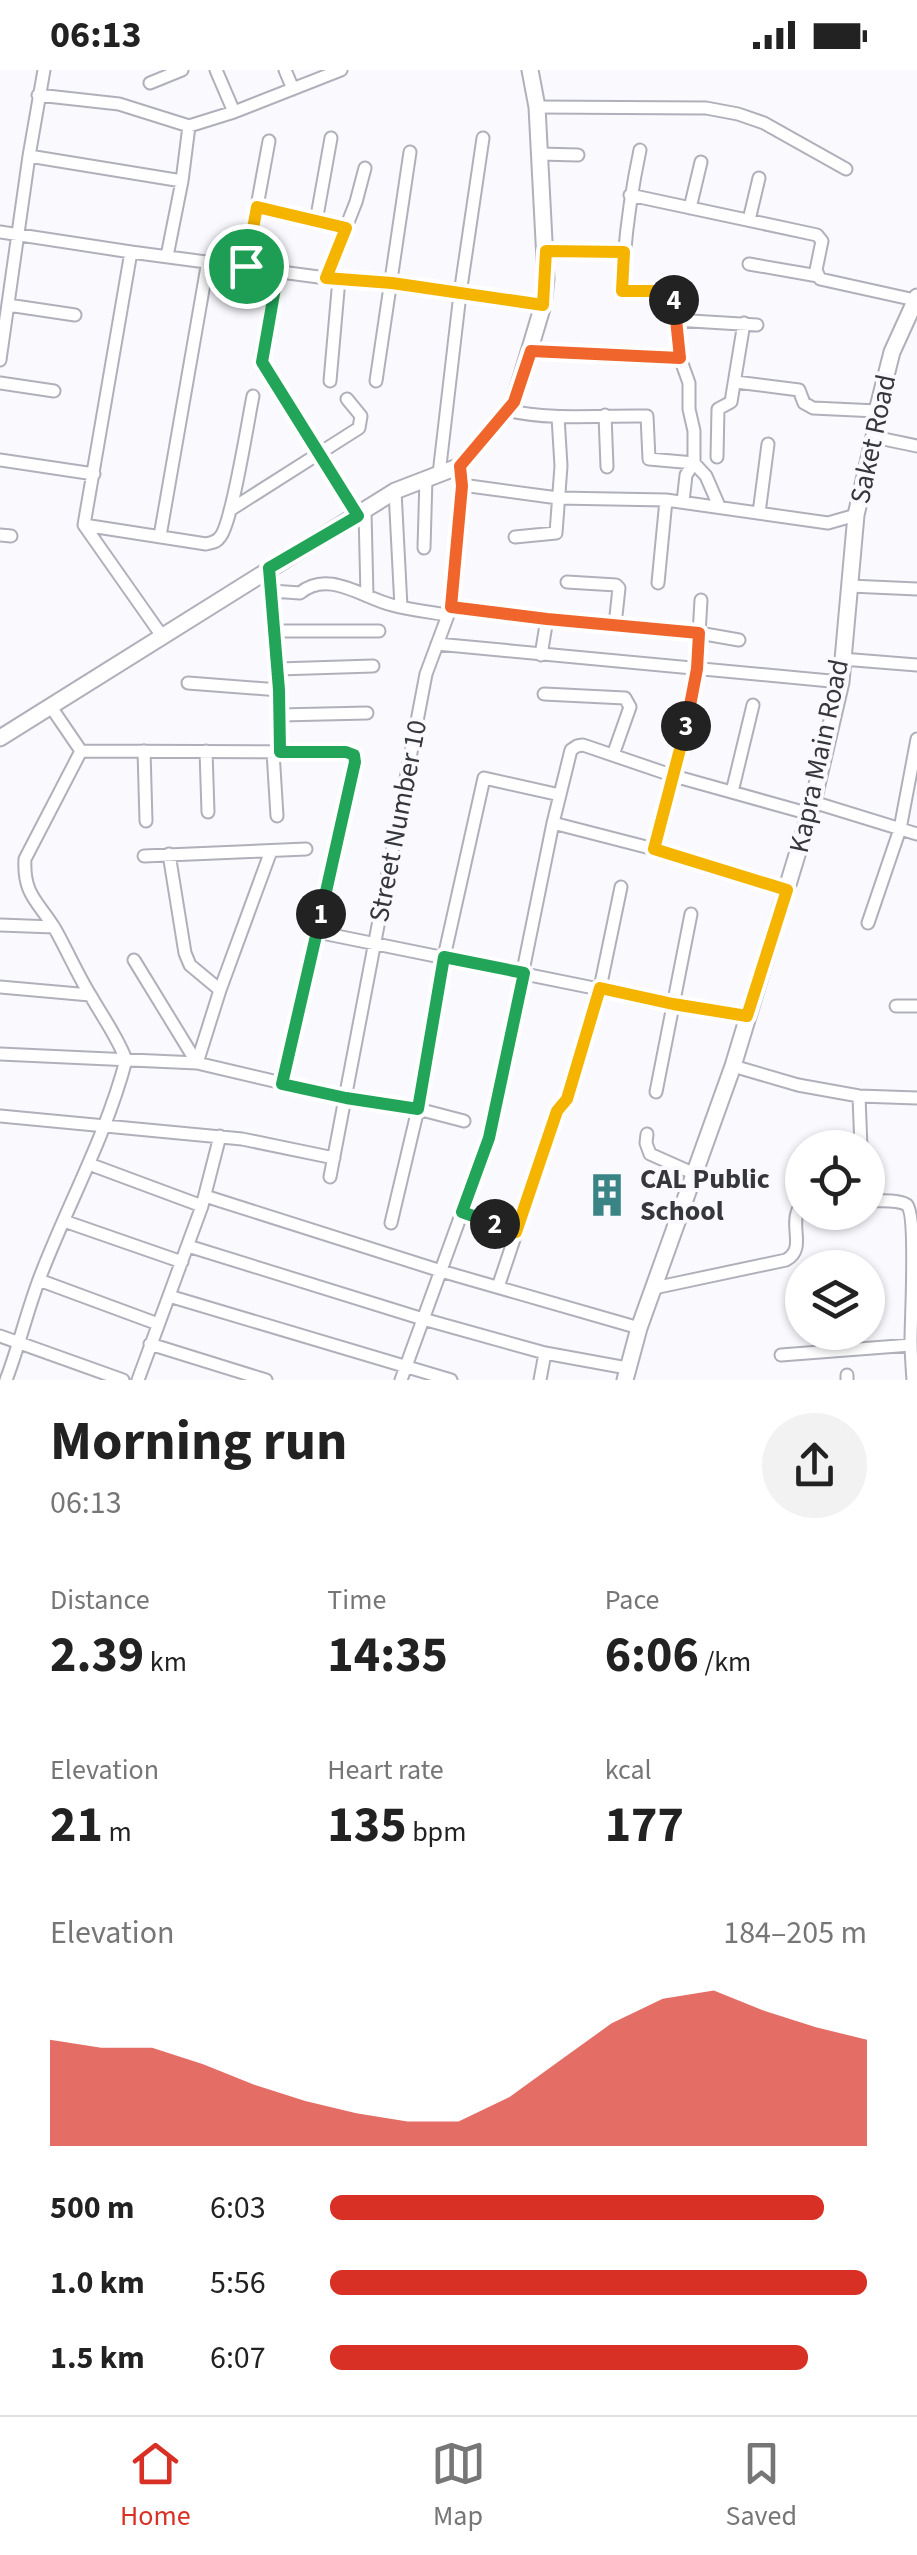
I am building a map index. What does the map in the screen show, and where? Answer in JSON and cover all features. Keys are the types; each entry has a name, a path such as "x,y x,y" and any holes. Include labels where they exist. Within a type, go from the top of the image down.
{"street":[{"path":"0,360 44,70"},
{"path":"150,84 182,70"},
{"path":"216,70 234,112"},
{"path":"284,70 293,89"},
{"path":"38,95 119,104 195,125 341,70"},
{"path":"0,735 395,491 460,466 514,402 543,305 546,251 537,107 530,70"},
{"path":"537,107 706,108 738,114 764,123 846,169"},
{"path":"167,256 195,125"},
{"path":"318,221 332,138"},
{"path":"424,548 484,138"},
{"path":"246,266 269,140"},
{"path":"640,150 630,195 622,291 674,291 680,358 689,383 694,431 694,464 686,475 683,502"},
{"path":"376,381 410,152"},
{"path":"540,154 578,155"},
{"path":"29,156 182,181"},
{"path":"690,208 701,162"},
{"path":"330,382 332,278 365,168"},
{"path":"749,220 760,178"},
{"path":"630,195 820,236 818,276"},
{"path":"257,207 346,228"},
{"path":"0,232 543,305"},
{"path":"546,251 624,252"},
{"path":"131,252 84,525 162,636"},
{"path":"160,536 208,261"},
{"path":"749,264 916,298"},
{"path":"278,271 262,362 361,514 367,596"},
{"name":"Saket Road","path":"856,528 892,352 916,298"},
{"path":"8,305 74,314"},
{"path":"675,320 750,324 731,402 718,410 717,457"},
{"path":"531,351 680,358"},
{"path":"736,382 799,390 804,402 813,408 877,412"},
{"path":"0,383 54,392"},
{"path":"84,525 206,544 216,542 230,510 253,396"},
{"path":"230,510 358,428 361,416 347,399"},
{"path":"506,410 558,417 646,416 648,460 694,464 706,476 719,506"},
{"path":"605,415 607,467"},
{"path":"515,537 556,533 561,466 558,417"},
{"path":"874,438 917,446"},
{"path":"759,513 768,444"},
{"path":"0,460 94,474"},
{"name":"Street Number 10","path":"330,1176 426,674 449,611 462,486 460,466"},
{"path":"462,486 558,498 666,500 856,528"},
{"path":"395,491 400,607"},
{"path":"658,583 666,500"},
{"path":"828,522 856,528"},
{"name":"Kapra Main Road","path":"626,1374 734,1066 811,808 840,682 856,528"},
{"path":"269,568 280,715 277,816"},
{"path":"566,582 616,584 619,592 615,625"},
{"path":"272,591 300,593 320,584 341,586 400,607 699,633 740,640"},
{"path":"850,586 917,589"},
{"path":"654,849 690,711 701,600"},
{"path":"542,655 547,619"},
{"path":"276,631 379,631"},
{"path":"437,644 840,682"},
{"path":"842,659 917,665"},
{"path":"278,669 373,666"},
{"path":"188,683 279,690"},
{"path":"544,694 625,698 630,708 613,756"},
{"path":"732,792 753,705"},
{"path":"50,707 81,751"},
{"path":"280,715 367,713"},
{"path":"868,922 900,828 917,740"},
{"path":"403,1374 489,1138 571,750 577,746 732,792 917,834"},
{"path":"81,751 354,755 282,1084"},
{"path":"6,1380 39,1280 106,1126 126,1060 24,878 25,859 81,751"},
{"path":"144,751 146,821"},
{"path":"206,752 208,812"},
{"path":"391,1223 418,1109 444,957 484,778 560,796"},
{"path":"553,823 787,890"},
{"path":"144,856 306,849"},
{"path":"198,1063 271,850"},
{"path":"169,854 185,953 190,965 220,990"},
{"path":"498,1286 557,1111 567,1099 600,988 620,887"},
{"path":"656,1092 691,914"},
{"path":"0,925 54,927"},
{"path":"317,932 747,1016"},
{"path":"134,960 198,1063"},
{"path":"0,986 90,995"},
{"path":"896,1006 917,1006"},
{"path":"0,1054 198,1063 464,1121"},
{"path":"734,1066 798,1085 859,1096 917,1098"},
{"path":"859,1096 860,1130"},
{"path":"0,1116 220,1136 334,1158"},
{"path":"647,1134 650,1154 695,1174"},
{"path":"138,1380 188,1246 220,1136"},
{"path":"89,1164 639,1328"},
{"path":"885,1202 901,1202 912,1213 913,1380"},
{"path":"462,1212 516,1232"},
{"path":"64,1221 182,1262"},
{"path":"654,1288 786,1260 797,1249 795,1230"},
{"path":"188,1246 424,1319 626,1374"},
{"path":"39,1280 158,1324"},
{"path":"169,1296 403,1374 451,1380"},
{"path":"0,1336 123,1380"},
{"path":"150,1344 266,1380"},
{"path":"781,1355 911,1345"},
{"path":"540,1380 545,1353"}],"place":[{"name":"CAL Public School","path":"607,1195"}],"route":[{"path":"257,207 346,228 326,278 392,283 543,305 546,251 624,252 622,291 674,291 680,358 531,351 514,402 460,466 462,486 451,607 699,633 690,711 654,849 787,890 747,1016 600,988 567,1099 557,1111 516,1232 462,1212 489,1138 524,973 444,957 418,1109 282,1084 355,762 354,755 346,752 280,752 276,631 269,568 358,516 262,362 278,271 246,266 257,207"}]}
